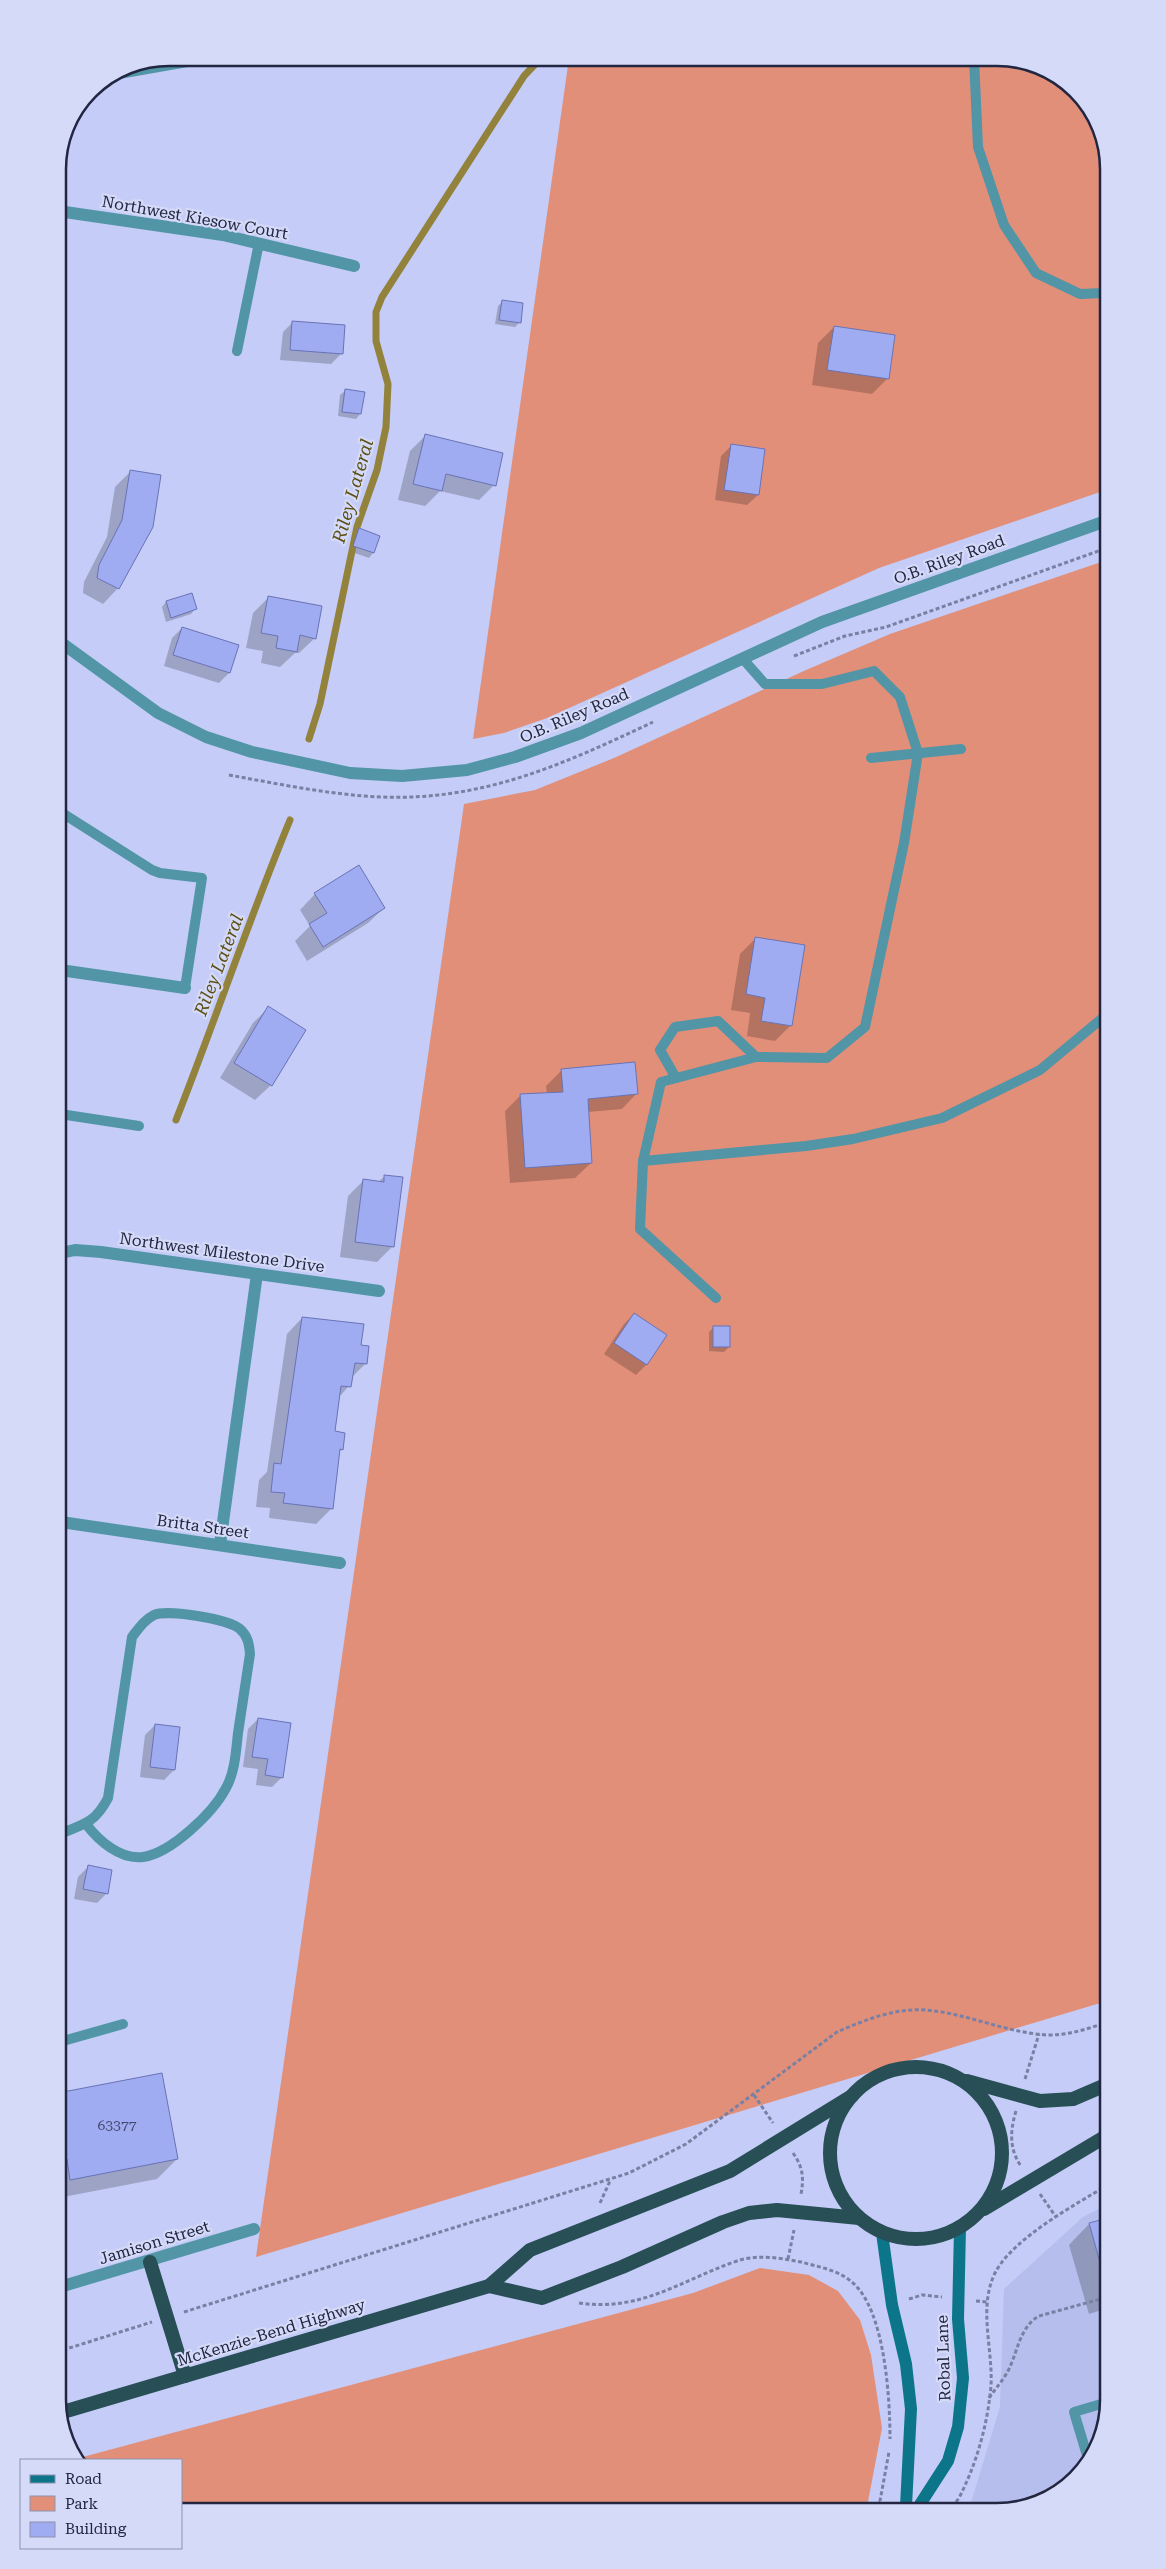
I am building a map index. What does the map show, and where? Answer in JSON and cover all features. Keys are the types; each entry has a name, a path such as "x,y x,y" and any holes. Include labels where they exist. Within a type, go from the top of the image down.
{"highway":[{"path":"1100,2087 1073,2099 1040,2101 1020,2098 961,2080 933,2069 904,2068 875,2077 852,2096 837,2119 830,2145 832,2172 842,2197 859,2218 882,2233 908,2240 935,2238 960,2228 981,2210 1100,2140"},
{"path":"961,2080 984,2099 998,2126 1002,2155 996,2185 981,2210"},
{"name":"McKenzie-Bend Highway","path":"67,2411 488,2286 530,2250 730,2171 852,2096"},
{"name":"McKenzie-Bend Highway","path":"488,2286 542,2298 622,2267 723,2222 749,2213 777,2210 859,2218"},
{"path":"150,2262 185,2376"}],"main road":[{"name":"Robal Lane","path":"921,2503 948,2461 958,2427 963,2378 958,2299 960,2228"},
{"name":"Robal Lane","path":"882,2233 892,2305 906,2364 911,2409 906,2503"}],"street":[{"name":"Northwest Kiesow Court","path":"66,212 259,243 354,266"},
{"name":"O.B. Riley Road","path":"66,646 158,714 206,737 298,764 350,773 402,776 467,770 515,757 581,733 822,622 1100,523"},
{"path":"66,971 185,988"},
{"name":"Northwest Milestone Drive","path":"66,1251 101,1252 379,1291"},
{"path":"220,1544 257,1274"},
{"name":"Britta Street","path":"66,1523 340,1563"},
{"name":"Jamison Street","path":"66,2285 150,2262 254,2229"}],"lane":[{"path":"974,66 978,148 1004,225 1036,273 1080,294 1100,293"},
{"path":"145,69 160,67"},
{"path":"238,351 259,243"},
{"path":"716,1298 640,1229 643,1161 661,1082 756,1057 827,1058 865,1027 904,843 918,753 900,697 874,671 822,684 765,684 743,659"},
{"path":"871,758 961,749"},
{"path":"66,815 152,870 160,873 202,878 185,988"},
{"path":"643,1161 806,1146 853,1139 942,1118 1040,1070 1100,1020"},
{"path":"676,1078 660,1050 675,1027 718,1021 756,1057"},
{"path":"66,1115 139,1126"},
{"path":"66,1832 86,1824 100,1814 108,1798 132,1637 142,1623 155,1615 166,1612 230,1623 241,1630 249,1641 250,1654 233,1766 226,1788 210,1810 189,1831 168,1846 142,1858 125,1854 99,1842 86,1824"},
{"path":"66,2040 123,2024"},
{"path":"1086,2450 1074,2412 1100,2404"}],"path":[{"path":"66,2349 610,2181 667,2155 754,2095 837,2032 865,2019 894,2013 924,2010 952,2014 1039,2034 1072,2033 1100,2024"},
{"path":"1039,2034 1010,2131 1014,2156 1056,2217"},
{"path":"754,2095 801,2164 804,2182 788,2259"},
{"path":"956,2503 975,2463 983,2437 989,2398 991,2359 987,2302 995,2273 1002,2261 1056,2217 1100,2189"},
{"path":"603,2306 649,2298 739,2260 754,2257 788,2259 840,2274 854,2283 863,2294 871,2312 882,2347 890,2413 890,2447 880,2501 882,2503"},
{"path":"871,2312 922,2295 987,2302"},
{"path":"989,2398 1009,2368 1017,2346 1030,2321 1039,2316 1100,2299"}],"shaded area":[{"path":"1100,2208 1100,2399 1098,2420 1092,2439 1086,2451 1065,2477 1042,2492 1010,2502 971,2503 1000,2407 1004,2289 1083,2217"}],"green space":[{"path":"568,66 1003,66 1036,74 1048,80 1069,97 1086,118 1092,130 1099,156 1100,492 879,568 547,718 504,733 473,739"},
{"path":"1100,562 1100,2003 256,2257 464,804 535,790 614,758 806,670 890,634"},
{"path":"760,2268 809,2275 838,2291 860,2320 871,2355 882,2428 868,2503 182,2503 182,2459 86,2459 84,2457 693,2293"}],"building":[{"path":"502,300 523,303 521,323 499,320"},
{"path":"292,321 345,325 343,354 290,350"},
{"path":"834,326 895,335 889,379 827,370"},
{"path":"345,389 365,392 361,414 342,412"},
{"path":"425,434 503,453 496,486 446,474 442,491 413,484"},
{"path":"731,444 765,449 759,495 724,490"},
{"path":"130,470 161,475 153,527 119,589 97,578 99,565 122,520"},
{"path":"359,528 380,536 374,553 353,546"},
{"path":"192,593 197,609 171,618 166,601"},
{"path":"268,596 322,606 316,639 300,635 297,652 276,648 278,636 261,633"},
{"path":"182,627 239,645 230,673 173,655"},
{"path":"359,865 385,908 323,947 309,924 327,913 314,893"},
{"path":"755,937 805,945 792,1026 761,1021 765,998 746,994"},
{"path":"268,1006 306,1030 272,1086 234,1063"},
{"path":"635,1062 638,1094 588,1099 592,1163 525,1168 520,1094 563,1092 561,1069"},
{"path":"384,1175 403,1177 394,1247 355,1242 363,1179 384,1182"},
{"path":"634,1313 667,1335 647,1365 614,1343"},
{"path":"302,1317 364,1324 361,1345 369,1346 367,1364 355,1363 351,1387 341,1386 335,1431 345,1433 343,1450 340,1449 333,1509 283,1503 285,1493 271,1492 274,1463 281,1464"},
{"path":"713,1326 730,1326 730,1347 713,1347"},
{"path":"258,1718 291,1723 283,1778 265,1775 268,1759 252,1757"},
{"path":"155,1724 180,1727 175,1770 150,1767"},
{"path":"88,1865 112,1870 108,1894 83,1889"},
{"path":"162,2073 178,2159 70,2180 66,2159 66,2091"},
{"path":"1100,2220 1100,2262 1089,2223"}],"waterway":[{"name":"Riley Lateral","path":"309,739 320,704 357,527 377,470 386,427 388,384 376,341 376,312 382,297 524,76 533,66"},
{"name":"Riley Lateral","path":"176,1120 290,820"}]}
